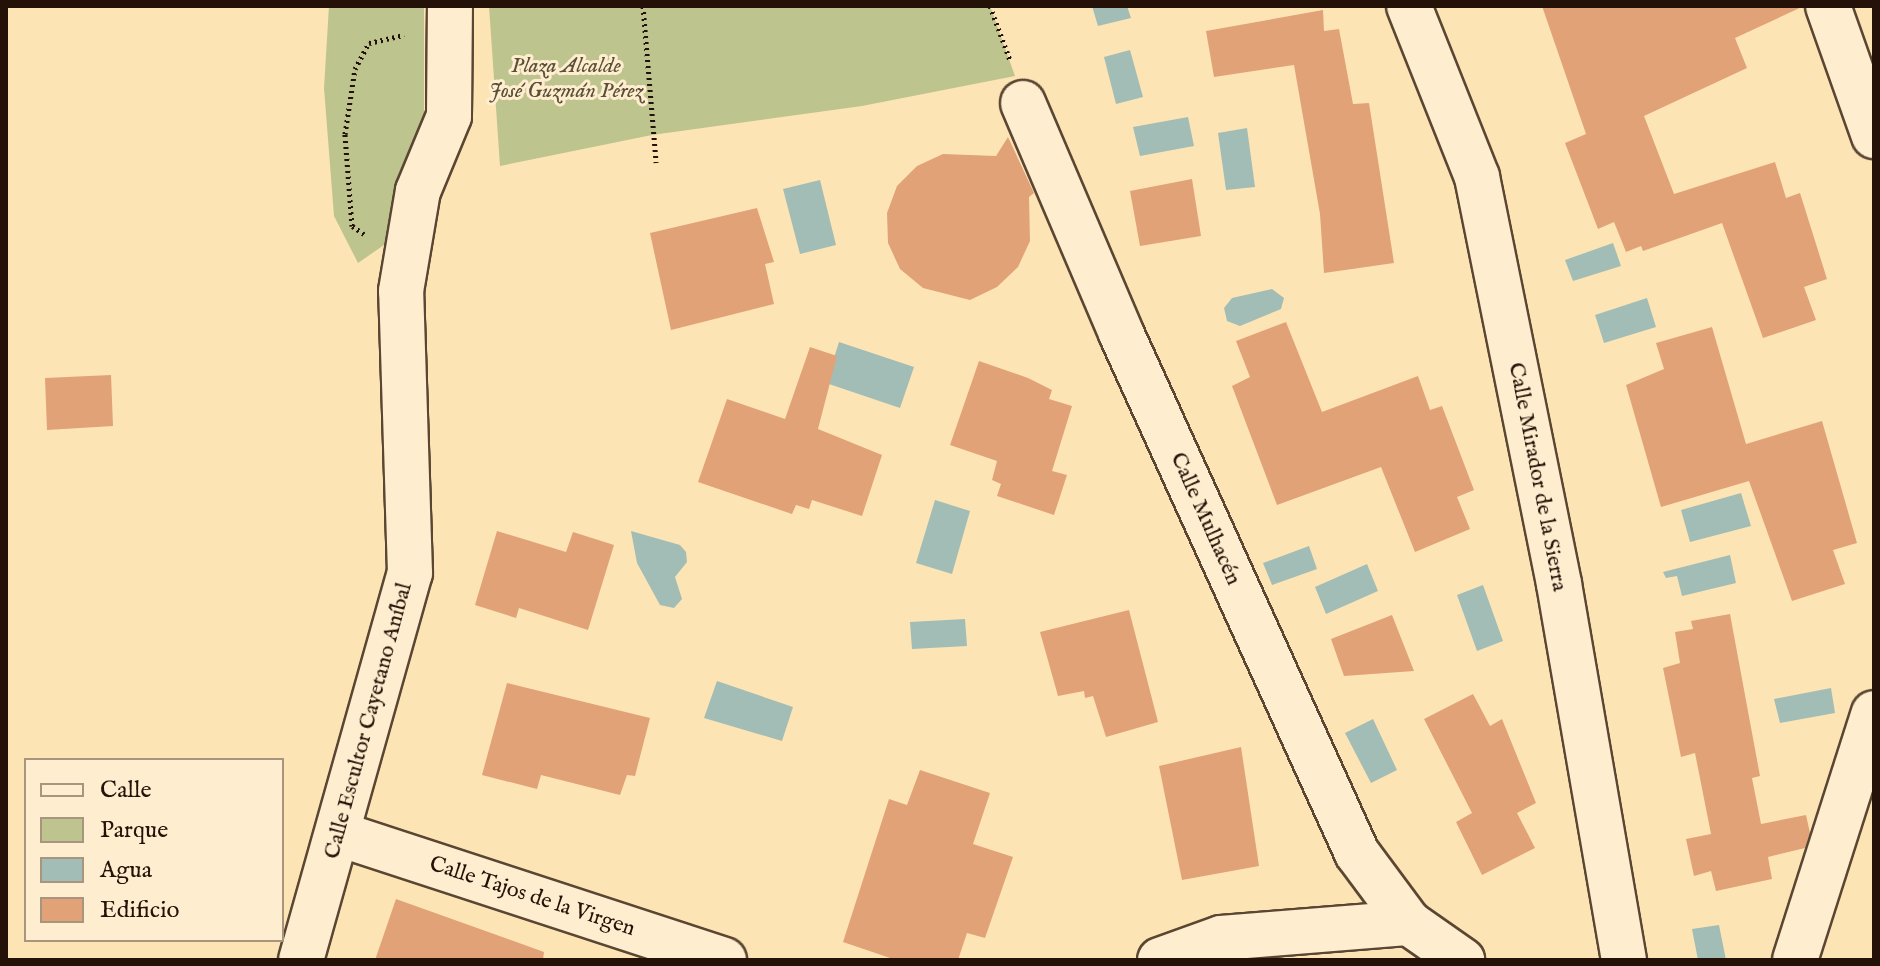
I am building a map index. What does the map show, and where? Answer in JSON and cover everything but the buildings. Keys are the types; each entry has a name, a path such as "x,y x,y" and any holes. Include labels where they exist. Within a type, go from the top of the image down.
{"street":[{"name":"Calle Mirador de la Sierra","path":"1409,6 1477,177 1559,584 1624,960"},
{"path":"1828,6 1874,136"},
{"name":"Calle Escultor Cayetano Aníbal","path":"301,960 339,834 410,573 401,291 418,191 449,116 450,16"},
{"name":"Calle Mulhacén","path":"1023,103 1121,333 1357,853 1409,923 1462,960"},
{"path":"1795,960 1874,713"},
{"name":"Calle Tajos de la Virgen","path":"339,834 724,960"},
{"path":"1160,960 1221,938 1409,923"}],"path":[{"path":"643,6 656,162"},
{"path":"990,6 1023,103"},
{"path":"406,267 352,226 345,134 355,69 369,43 450,16"}],"green space":[{"path":"329,6 424,6 424,128 397,236 358,263 334,216 324,88"},
{"name":"Plaza Alcalde José Guzmán Pérez","path":"489,6 990,6 1015,76 862,106 652,135 500,166"}],"water":[{"path":"1092,6 1127,6 1131,18 1098,26"},
{"path":"1130,50 1143,97 1116,104 1104,57"},
{"path":"1188,117 1194,146 1140,156 1133,127"},
{"path":"1247,128 1255,187 1226,190 1218,133"},
{"path":"820,180 836,245 800,254 783,189"},
{"path":"1613,243 1621,266 1573,281 1565,260"},
{"path":"1272,289 1284,298 1281,309 1240,326 1227,321 1224,308 1232,298"},
{"path":"1647,298 1656,327 1604,343 1595,315"},
{"path":"839,342 914,367 900,408 826,383"},
{"path":"1741,493 1751,526 1690,542 1681,510"},
{"path":"935,500 970,511 952,574 916,563"},
{"path":"631,531 680,545 686,552 687,562 675,577 682,599 674,608 660,605 637,563"},
{"path":"1309,546 1317,569 1272,585 1263,563"},
{"path":"1730,555 1736,583 1682,596 1677,576 1666,578 1663,572"},
{"path":"1367,564 1378,591 1326,614 1315,587"},
{"path":"1483,585 1503,641 1477,651 1457,595"},
{"path":"965,619 967,646 912,649 910,622"},
{"path":"717,681 793,707 782,741 704,718"},
{"path":"1831,688 1835,713 1780,723 1774,699"},
{"path":"1373,719 1397,770 1371,783 1345,733"},
{"path":"1719,925 1726,960 1698,960 1692,929"}]}
